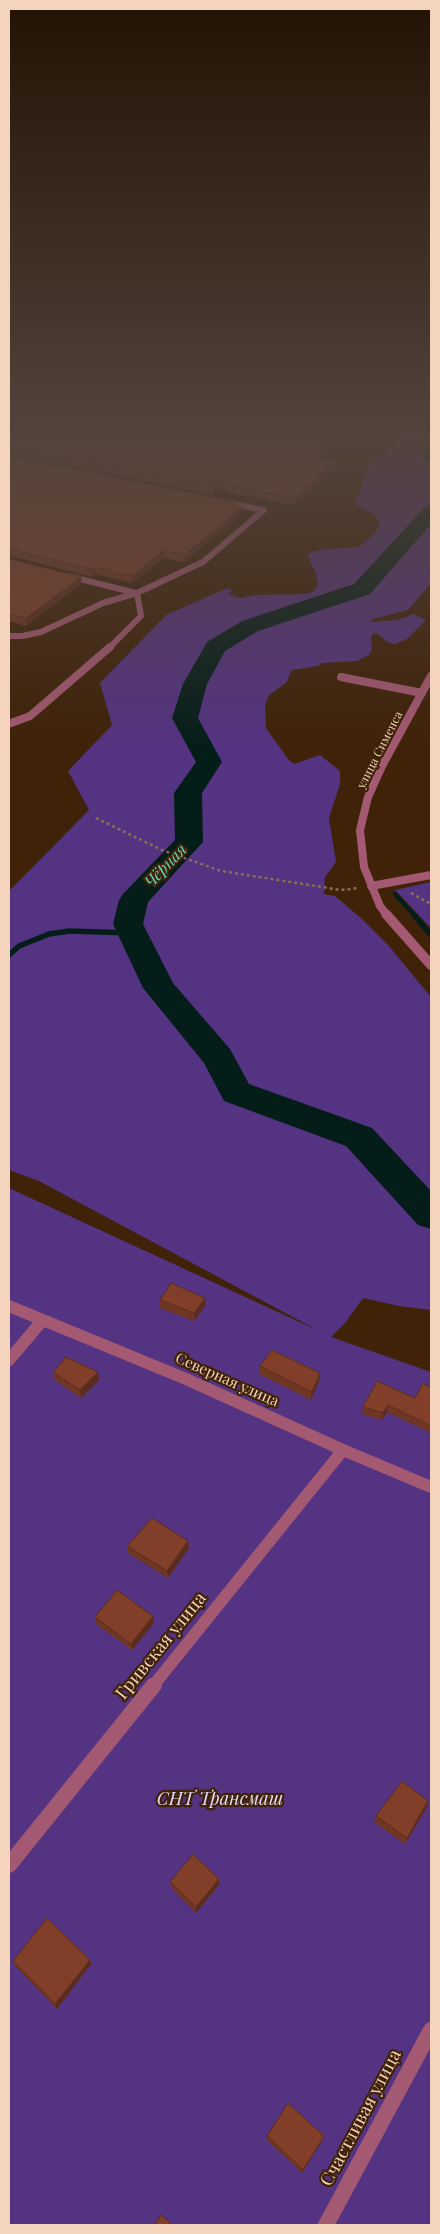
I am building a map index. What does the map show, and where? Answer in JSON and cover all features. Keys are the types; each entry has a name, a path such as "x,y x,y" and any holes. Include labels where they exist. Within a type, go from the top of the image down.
{"street":[{"path":"9,636 22,636 41,632 103,603 137,593 203,562 226,542"},
{"path":"64,575 137,593"},
{"path":"10,725 30,716 103,654 141,616 137,593"},
{"name":"улица Сименса","path":"431,676 382,766 368,797 360,830 364,868 380,906 399,931 431,965"},
{"path":"341,677 422,693"},
{"path":"371,886 431,875"},
{"name":"Северная улица","path":"9,1306 186,1379 343,1450 431,1487"},
{"path":"9,1360 42,1321"},
{"name":"Гривская улица","path":"9,1865 343,1450"},
{"name":"Счастливая улица","path":"326,2225 431,2030"}],"path":[{"path":"96,818 191,862 254,877 341,890 352,889"}],"green space":[{"name":"СНТ Трансмаш","path":"364,542 431,542 431,583 408,610 373,619 370,622 397,620 414,614 426,620 407,639 395,644 387,642 379,635 373,633 371,637 372,650 369,655 357,661 322,663 318,666 292,670 286,683 269,695 265,705 266,728 288,759 294,764 320,755 340,771 340,784 329,818 336,862 325,877 324,894 335,896 362,919 388,945 431,997 431,1310 399,1306 363,1298 345,1323 331,1337 431,1372 431,2225 9,2225 9,1188 319,1331 39,1181 9,1170 9,891 89,810 68,771 112,725 100,683 166,615 228,588 232,591 228,594 240,598 255,595 307,594 314,591 318,584 316,573 308,555 312,552 327,549 359,547"},
{"path":"431,882 431,928 395,890"}],"building":[{"path":"9,542 199,542 184,555 164,550 132,576 95,567 91,569 9,549"},
{"path":"9,559 81,577 26,618 9,614"},
{"path":"171,1283 205,1298 194,1313 160,1300"},
{"path":"272,1350 320,1373 312,1392 260,1366"},
{"path":"66,1357 98,1372 80,1390 53,1372"},
{"path":"377,1381 415,1398 423,1383 431,1388 431,1426 388,1405 383,1413 363,1407"},
{"path":"152,1518 188,1541 167,1571 127,1546"},
{"path":"117,1590 153,1616 131,1644 95,1617"},
{"path":"402,1781 428,1801 407,1838 376,1816"},
{"path":"193,1854 219,1879 196,1907 170,1882"},
{"path":"47,1918 90,1960 55,2004 13,1961"},
{"path":"288,2103 324,2136 303,2170 267,2136"},
{"path":"161,2215 173,2225 155,2225"}],"waterway":[{"name":"Чёрная","path":"404,542 362,589 250,626 215,647 195,684 185,718 209,762 188,793 189,842 134,900 128,924 159,988 218,1057 236,1092 359,1137 431,1215"},
{"path":"395,894 414,915"},
{"path":"413,914 431,935"},
{"path":"9,955 19,946 49,934 69,931 132,933"}]}
